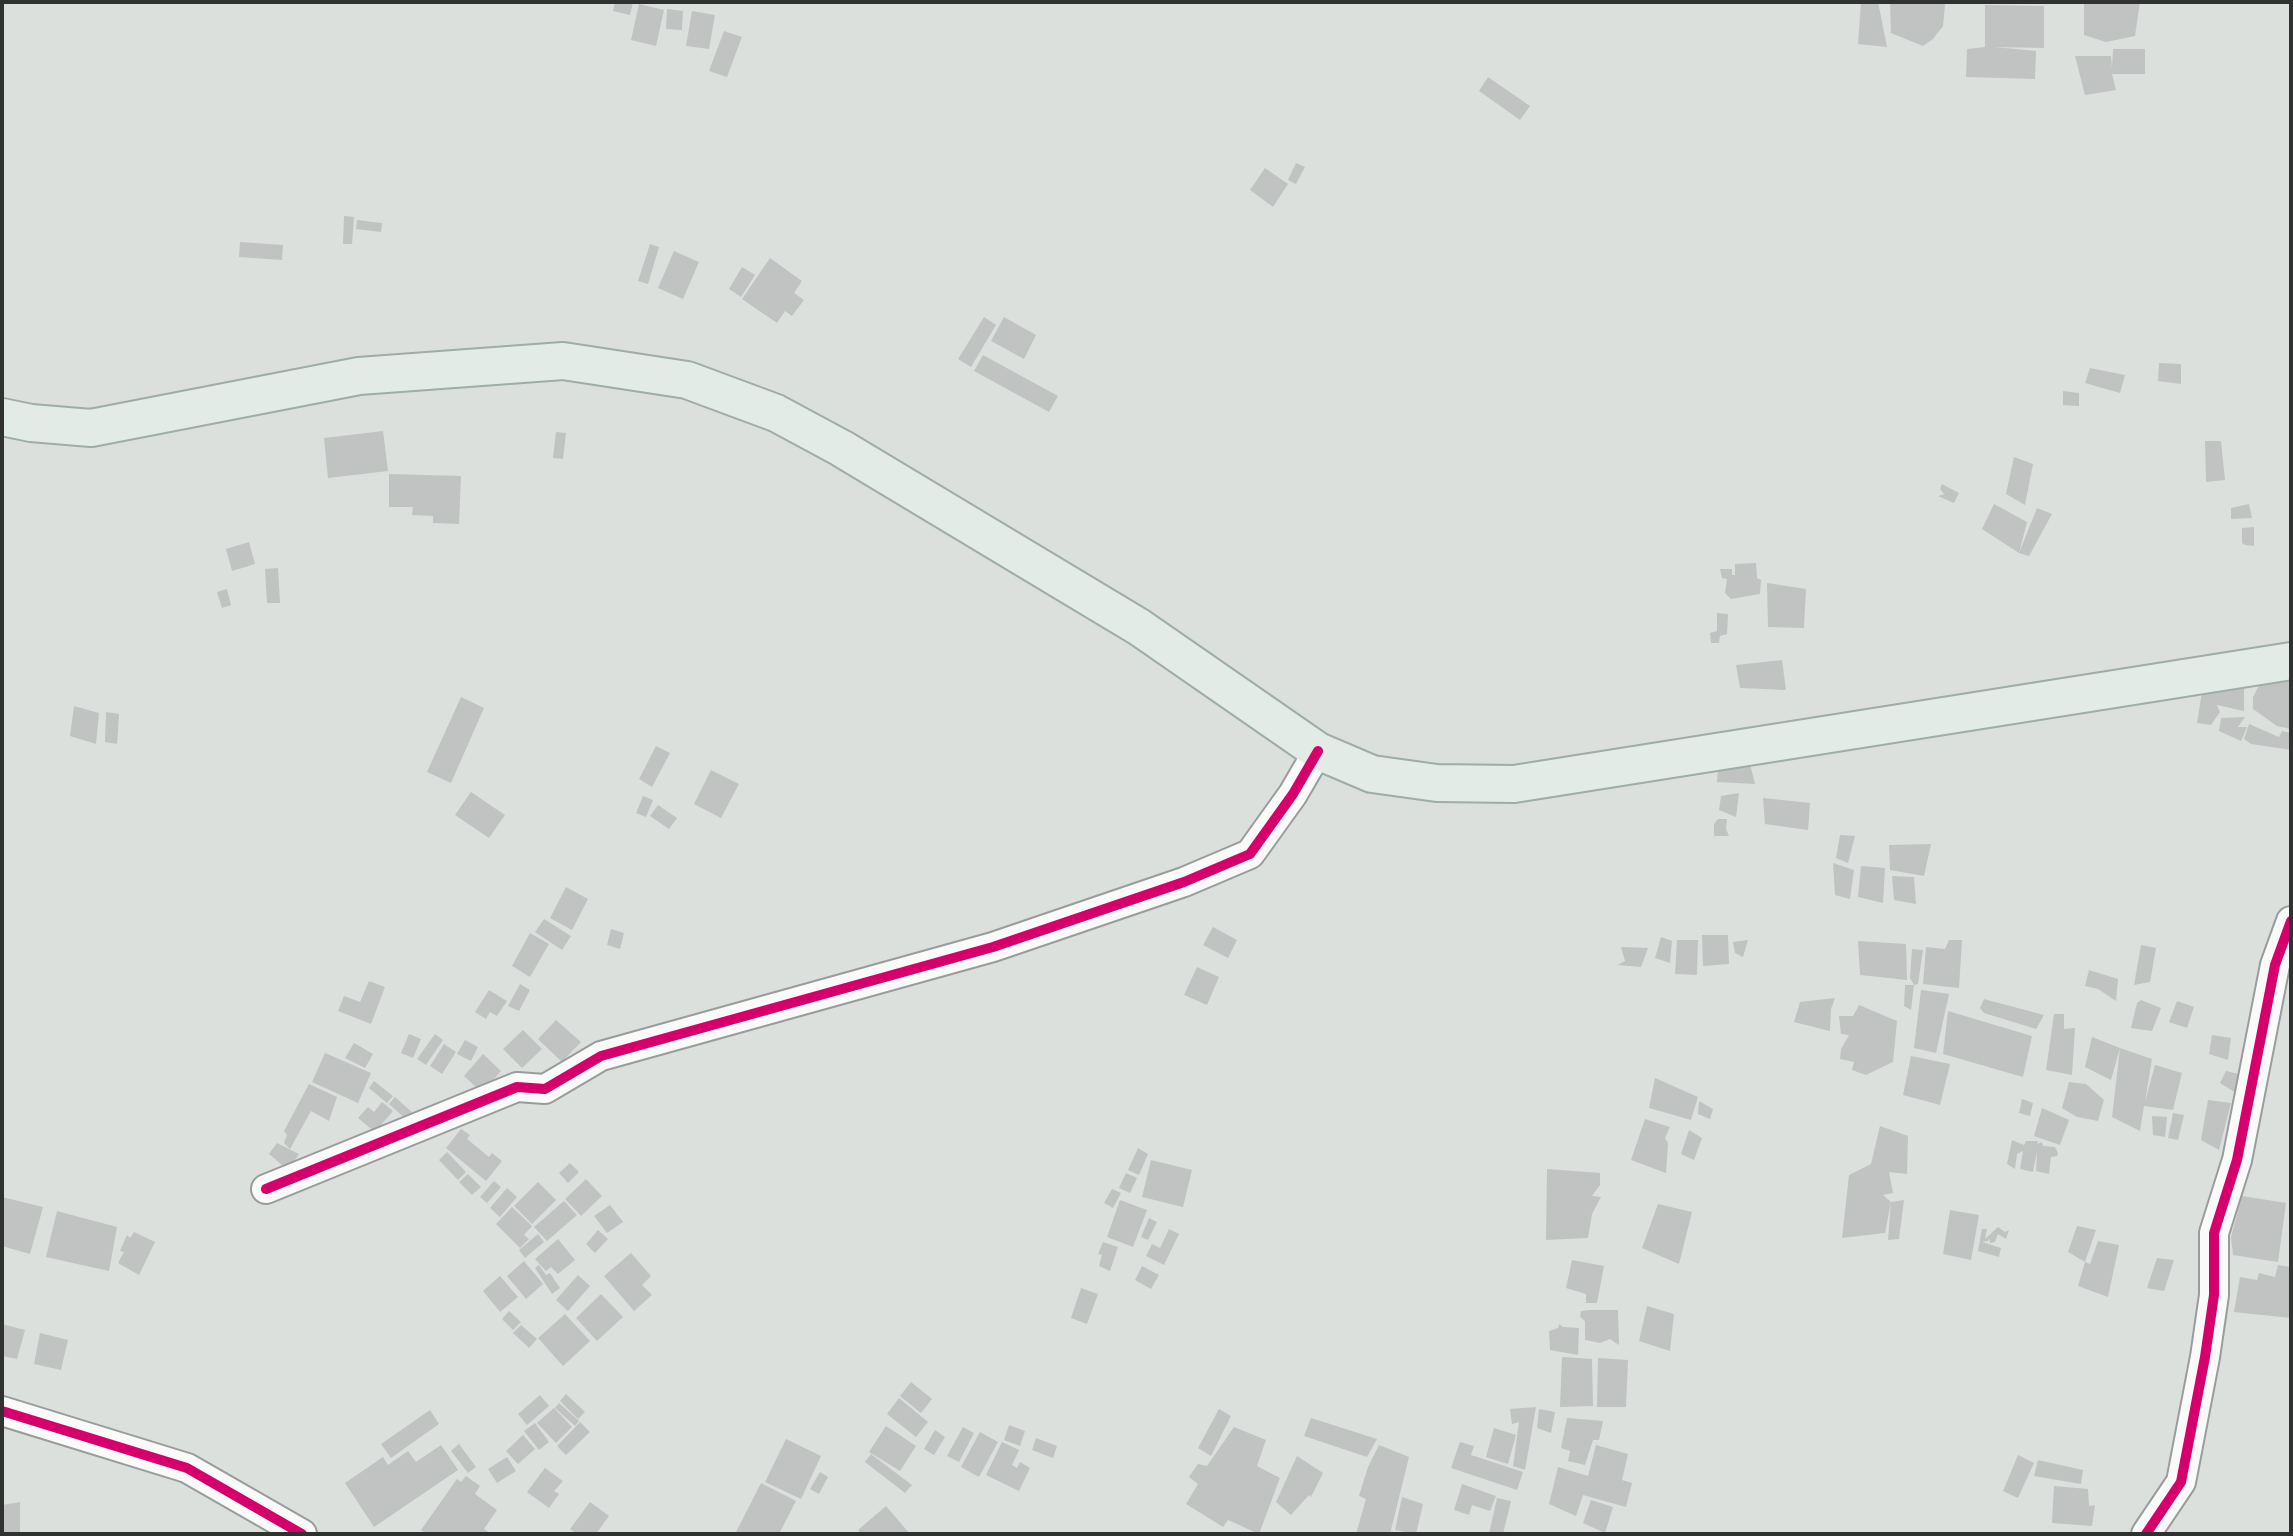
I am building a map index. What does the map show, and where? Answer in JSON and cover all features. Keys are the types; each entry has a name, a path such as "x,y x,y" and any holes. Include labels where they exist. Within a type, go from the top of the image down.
{"main road":[{"path":"2,417 91,428 359,376 563,361 687,380 776,413 841,448 1139,627 1318,751 1372,774 1437,783 1514,784 2291,661"}],"street":[{"path":"266,1189 517,1087 545,1089 601,1056 993,947 1184,882 1250,854 1293,794 1318,751"},
{"path":"2146,1534 2181,1482 2214,1295 2214,1233 2237,1160 2275,965 2291,921"},
{"path":"2,1411 187,1468 302,1534"}],"building":[{"path":"615,2 633,2 630,15 613,11"},
{"path":"1861,2 1878,2 1887,47 1858,44"},
{"path":"1890,2 1943,2 1943,26 1923,46 1891,33"},
{"path":"2084,2 2140,2 2135,36 2106,42 2084,35"},
{"path":"639,4 664,10 656,46 631,40"},
{"path":"1985,5 2044,6 2044,48 1994,47 2036,51 2035,79 1966,77 1967,49 1985,47"},
{"path":"667,9 683,11 682,30 666,29"},
{"path":"692,11 715,15 709,49 686,46"},
{"path":"724,31 742,37 727,77 709,71"},
{"path":"2113,49 2145,49 2145,74 2112,74 2116,90 2085,95 2075,56 2111,56 2112,68"},
{"path":"1488,77 1530,106 1520,120 1479,91"},
{"path":"1296,163 1305,167 1296,184 1288,180"},
{"path":"1265,168 1288,184 1273,207 1250,190"},
{"path":"344,216 354,217 352,244 343,244"},
{"path":"357,220 382,223 381,232 356,229"},
{"path":"240,242 283,245 282,260 239,257"},
{"path":"650,244 659,247 648,284 638,281"},
{"path":"674,251 699,262 683,299 658,288"},
{"path":"770,258 802,281 794,293 804,300 792,316 785,311 777,323 742,299"},
{"path":"742,267 755,275 741,297 729,289"},
{"path":"984,317 996,325 971,367 958,359"},
{"path":"1004,317 1036,335 1024,359 991,341"},
{"path":"983,355 1058,396 1049,412 974,371"},
{"path":"2159,363 2181,364 2181,384 2158,381"},
{"path":"2090,368 2125,375 2120,393 2085,383"},
{"path":"2063,391 2079,393 2079,406 2063,405"},
{"path":"383,431 388,471 328,478 324,438"},
{"path":"556,432 566,433 563,459 553,458"},
{"path":"2205,441 2221,441 2225,480 2206,482"},
{"path":"2014,457 2033,464 2025,505 2006,494"},
{"path":"389,474 461,476 459,524 433,523 433,516 412,515 413,507 389,507"},
{"path":"1942,484 1959,493 1954,503 1938,496 1944,494 1940,489"},
{"path":"1994,504 2027,522 2019,553 1982,529"},
{"path":"2249,504 2252,518 2231,519 2231,508"},
{"path":"2037,508 2052,514 2029,556 2019,553"},
{"path":"2254,527 2254,546 2245,545 2242,543 2242,528"},
{"path":"249,542 255,564 232,571 226,549"},
{"path":"1756,563 1757,578 1761,580 1760,594 1731,599 1725,593 1727,579 1722,578 1720,569 1732,569 1732,575 1735,575 1735,564"},
{"path":"278,568 280,603 267,603 265,569"},
{"path":"1767,583 1806,589 1804,628 1768,627"},
{"path":"227,589 231,605 222,608 217,592"},
{"path":"1717,613 1728,614 1727,634 1720,636 1719,643 1711,643 1710,633 1717,631"},
{"path":"1782,660 1786,690 1740,688 1736,665"},
{"path":"2276,679 2291,682 2291,729 2277,726 2253,709 2253,697 2261,682"},
{"path":"2223,682 2244,689 2244,711 2217,705 2220,712 2211,725 2197,723 2202,692"},
{"path":"461,697 484,708 451,783 427,772"},
{"path":"74,706 99,713 96,744 70,736"},
{"path":"106,712 119,714 117,744 105,742"},
{"path":"2245,717 2238,727 2247,727 2241,741 2219,731 2221,718"},
{"path":"2249,724 2279,737 2282,731 2291,733 2291,750 2251,744 2244,739"},
{"path":"656,746 670,753 652,787 639,779"},
{"path":"1750,764 1755,784 1717,782 1718,768"},
{"path":"711,770 739,784 721,818 694,804"},
{"path":"471,792 505,815 489,838 455,815"},
{"path":"1739,793 1736,817 1719,810 1721,796"},
{"path":"643,796 653,800 646,817 636,813"},
{"path":"1763,798 1810,803 1808,830 1765,824"},
{"path":"658,805 677,818 669,829 650,816"},
{"path":"1718,819 1727,819 1729,836 1714,836 1714,824"},
{"path":"1840,835 1855,836 1848,863 1836,858"},
{"path":"1931,844 1924,876 1890,870 1889,845"},
{"path":"1833,863 1854,870 1850,899 1835,895"},
{"path":"1861,866 1885,868 1883,903 1858,897"},
{"path":"1892,876 1914,877 1916,904 1894,900"},
{"path":"566,887 588,899 572,930 550,918"},
{"path":"544,919 571,936 562,950 535,932"},
{"path":"1213,927 1237,940 1228,958 1203,945"},
{"path":"611,929 624,933 620,949 607,945"},
{"path":"530,933 549,944 530,977 512,966"},
{"path":"1702,935 1728,935 1729,964 1703,966"},
{"path":"1661,937 1672,941 1670,963 1655,958"},
{"path":"1677,940 1698,940 1697,975 1675,974"},
{"path":"1748,940 1743,957 1735,953 1733,942"},
{"path":"1949,940 1962,940 1959,988 1923,984 1926,947 1945,949"},
{"path":"1858,941 1906,944 1907,980 1860,975"},
{"path":"2141,945 2156,948 2150,982 2134,985"},
{"path":"1621,947 1648,948 1641,967 1618,965 1625,961"},
{"path":"1912,949 1923,950 1918,984 1914,985 1910,978"},
{"path":"1197,967 1219,977 1207,1005 1184,995"},
{"path":"2089,970 2118,979 2116,1001 2098,989 2085,986"},
{"path":"369,981 385,987 371,1024 338,1011 344,996 360,1002"},
{"path":"520,984 530,990 519,1011 508,1006"},
{"path":"1905,985 1914,985 1911,1010 1904,1006"},
{"path":"489,990 507,1001 497,1016 490,1012 486,1019 475,1012"},
{"path":"1921,990 1949,994 1936,1053 1914,1048"},
{"path":"1835,998 1830,1031 1794,1022 1800,1002"},
{"path":"1984,999 2044,1015 2036,1029 1984,1013 1980,1008"},
{"path":"2141,1000 2161,1008 2152,1031 2131,1028 2137,1003"},
{"path":"2177,1001 2194,1007 2187,1028 2169,1022"},
{"path":"1859,1005 1897,1021 1893,1062 1866,1075 1852,1070 1854,1062 1840,1059 1841,1049 1849,1035 1841,1034 1839,1016 1853,1016"},
{"path":"1948,1011 2032,1036 2023,1077 1943,1054"},
{"path":"2054,1014 2064,1014 2064,1029 2075,1028 2072,1075 2046,1070"},
{"path":"556,1020 581,1042 562,1062 538,1039"},
{"path":"523,1030 542,1049 522,1068 503,1049"},
{"path":"409,1034 421,1039 413,1058 401,1053"},
{"path":"435,1034 443,1040 426,1065 417,1059"},
{"path":"2212,1035 2231,1038 2228,1060 2209,1054"},
{"path":"2092,1037 2120,1048 2111,1080 2085,1067"},
{"path":"465,1040 478,1047 471,1061 457,1054"},
{"path":"354,1043 373,1054 365,1068 345,1058"},
{"path":"444,1044 456,1052 442,1074 430,1066"},
{"path":"2120,1048 2152,1059 2145,1102 2155,1065 2182,1073 2173,1110 2144,1106 2140,1131 2112,1117"},
{"path":"325,1053 371,1073 358,1103 312,1082"},
{"path":"483,1054 501,1071 482,1093 464,1076"},
{"path":"1911,1056 1950,1064 1940,1105 1903,1095"},
{"path":"2226,1071 2239,1074 2236,1093 2220,1083"},
{"path":"1655,1078 1698,1097 1691,1120 1649,1108"},
{"path":"374,1081 393,1096 387,1103 369,1088"},
{"path":"2069,1082 2086,1084 2104,1100 2098,1121 2077,1117 2062,1108"},
{"path":"309,1084 337,1097 329,1121 311,1111 290,1149 284,1143 287,1135 284,1131"},
{"path":"395,1097 414,1114 408,1121 389,1104"},
{"path":"2022,1099 2033,1103 2030,1116 2019,1113"},
{"path":"2208,1100 2231,1103 2219,1150 2201,1140"},
{"path":"1699,1101 1713,1109 1710,1119 1698,1114"},
{"path":"382,1102 393,1111 375,1132 358,1118 368,1107 374,1112"},
{"path":"2042,1108 2069,1120 2060,1145 2034,1136"},
{"path":"2173,1113 2184,1115 2178,1140 2168,1138"},
{"path":"2152,1116 2167,1117 2165,1137 2153,1135"},
{"path":"1645,1119 1670,1127 1665,1138 1668,1143 1666,1173 1631,1160"},
{"path":"1880,1126 1908,1136 1907,1174 1889,1172 1893,1193 1883,1195 1891,1202 1885,1233 1842,1238 1849,1175 1871,1164"},
{"path":"461,1129 470,1135 467,1139 489,1157 492,1153 502,1161 486,1181 446,1148"},
{"path":"1689,1130 1702,1138 1694,1160 1681,1154"},
{"path":"2012,1140 2024,1145 2026,1141 2038,1141 2037,1144 2042,1142 2043,1146 2055,1147 2058,1153 2051,1157 2049,1174 2036,1171 2037,1151 2033,1172 2020,1169 2023,1151 2017,1154 2015,1169 2007,1164"},
{"path":"277,1143 299,1154 288,1170 269,1154"},
{"path":"1138,1148 1148,1154 1139,1175 1128,1170"},
{"path":"447,1152 466,1172 458,1180 439,1160"},
{"path":"1151,1160 1192,1170 1183,1207 1142,1197"},
{"path":"570,1163 579,1172 568,1183 559,1173"},
{"path":"1547,1169 1600,1173 1600,1185 1592,1196 1601,1197 1592,1214 1588,1238 1546,1240"},
{"path":"1126,1173 1137,1178 1130,1193 1119,1188"},
{"path":"468,1174 481,1187 472,1195 459,1182"},
{"path":"586,1179 602,1196 581,1216 565,1199"},
{"path":"494,1181 501,1187 487,1203 480,1197"},
{"path":"538,1182 556,1200 532,1224 514,1206"},
{"path":"507,1188 517,1197 500,1217 490,1208"},
{"path":"1112,1189 1121,1193 1113,1208 1104,1203"},
{"path":"2242,1196 2286,1203 2278,1262 2233,1255 2231,1237"},
{"path":"2,1197 43,1207 30,1254 2,1246"},
{"path":"1120,1200 1147,1210 1133,1247 1107,1237"},
{"path":"1904,1200 1899,1239 1888,1240 1891,1202"},
{"path":"564,1201 577,1215 547,1241 534,1227"},
{"path":"1658,1204 1692,1212 1679,1264 1642,1248"},
{"path":"610,1205 623,1222 607,1233 594,1216"},
{"path":"512,1207 532,1226 524,1235 529,1239 520,1248 496,1224"},
{"path":"1950,1210 1979,1215 1971,1260 1943,1254"},
{"path":"57,1211 117,1227 109,1271 46,1257"},
{"path":"1149,1218 1157,1222 1148,1240 1141,1237"},
{"path":"2077,1226 2096,1230 2085,1262 2068,1252"},
{"path":"1998,1227 2005,1232 2009,1230 2006,1239 1998,1234 1995,1242 1990,1243 1989,1238 1982,1242 2001,1248 1999,1257 1978,1251 1982,1229 1987,1229 1985,1239"},
{"path":"1169,1229 1179,1234 1164,1265 1146,1256 1152,1244 1160,1248"},
{"path":"598,1230 608,1239 595,1253 586,1244"},
{"path":"134,1232 155,1242 139,1275 118,1263 127,1235 130,1238"},
{"path":"538,1234 544,1242 525,1258 519,1250"},
{"path":"558,1239 575,1260 558,1274 551,1267 546,1271 535,1259"},
{"path":"2098,1241 2119,1245 2108,1297 2078,1286 2085,1262 2090,1264"},
{"path":"1103,1242 1118,1247 1110,1271 1099,1266 1102,1255 1098,1254"},
{"path":"631,1253 651,1276 642,1285 652,1295 634,1311 604,1276"},
{"path":"2157,1258 2174,1260 2164,1291 2147,1288"},
{"path":"1572,1260 1604,1266 1597,1303 1586,1303 1586,1294 1566,1288"},
{"path":"524,1261 543,1284 526,1299 507,1276"},
{"path":"539,1265 546,1275 550,1273 560,1288 552,1294 535,1268"},
{"path":"2278,1265 2291,1267 2291,1318 2234,1312 2240,1277 2257,1280 2259,1273 2275,1277"},
{"path":"1142,1266 1159,1275 1151,1289 1135,1280"},
{"path":"578,1275 590,1286 568,1311 556,1300"},
{"path":"500,1276 518,1297 500,1312 483,1291"},
{"path":"1081,1288 1098,1294 1087,1324 1071,1318"},
{"path":"601,1294 623,1317 597,1341 576,1318"},
{"path":"1647,1306 1674,1314 1670,1351 1639,1341"},
{"path":"1618,1310 1619,1345 1610,1339 1600,1343 1585,1340 1585,1321 1580,1317 1581,1311"},
{"path":"509,1311 521,1322 513,1330 502,1319"},
{"path":"565,1314 590,1341 563,1366 538,1338"},
{"path":"2,1324 25,1330 17,1359 2,1356"},
{"path":"1559,1324 1579,1328 1578,1355 1550,1350 1549,1331 1558,1328"},
{"path":"521,1325 537,1339 529,1348 513,1333"},
{"path":"40,1333 68,1340 61,1370 34,1364"},
{"path":"1562,1357 1592,1359 1593,1406 1560,1407"},
{"path":"1598,1358 1628,1360 1626,1407 1597,1407"},
{"path":"911,1382 932,1399 921,1413 900,1396"},
{"path":"566,1394 585,1412 578,1419 560,1401"},
{"path":"540,1395 549,1406 527,1425 518,1414"},
{"path":"899,1398 928,1422 916,1437 887,1414"},
{"path":"559,1403 579,1421 575,1426 555,1408"},
{"path":"1536,1407 1525,1470 1513,1466 1519,1422 1512,1424 1510,1409"},
{"path":"554,1408 572,1427 556,1443 537,1423"},
{"path":"1219,1409 1231,1416 1211,1456 1198,1448"},
{"path":"1539,1409 1555,1412 1551,1433 1537,1428"},
{"path":"430,1410 439,1424 391,1458 381,1444"},
{"path":"1311,1418 1377,1439 1367,1457 1304,1436"},
{"path":"1567,1418 1603,1421 1599,1440 1593,1440 1585,1465 1568,1461 1570,1451 1561,1448"},
{"path":"580,1422 590,1432 566,1455 557,1446"},
{"path":"535,1423 549,1442 539,1450 524,1431"},
{"path":"1009,1425 1025,1431 1020,1446 1004,1440"},
{"path":"886,1426 916,1446 900,1471 869,1452"},
{"path":"963,1427 974,1433 959,1462 947,1456"},
{"path":"1234,1427 1266,1440 1257,1466 1280,1478 1259,1534 1228,1520 1223,1527 1186,1504 1198,1484 1189,1477 1198,1464 1207,1466"},
{"path":"1494,1428 1516,1435 1508,1464 1486,1457"},
{"path":"935,1430 945,1437 934,1455 924,1449"},
{"path":"980,1432 998,1442 979,1477 961,1467"},
{"path":"523,1435 535,1449 518,1464 506,1451"},
{"path":"1036,1438 1057,1446 1053,1458 1032,1450"},
{"path":"786,1439 821,1456 801,1499 765,1482"},
{"path":"1002,1442 1019,1450 1012,1465 1017,1468 1020,1462 1030,1468 1019,1491 986,1475"},
{"path":"1460,1442 1474,1446 1471,1455 1523,1472 1517,1490 1451,1468"},
{"path":"459,1444 476,1467 468,1473 451,1451"},
{"path":"441,1445 458,1470 374,1527 345,1483 383,1457 388,1465 408,1451 416,1462"},
{"path":"1379,1445 1409,1457 1390,1534 1356,1534 1366,1499 1359,1496"},
{"path":"1596,1445 1628,1454 1622,1480 1632,1483 1626,1507 1583,1495 1576,1516 1549,1504 1558,1467 1588,1476"},
{"path":"871,1454 912,1485 905,1493 865,1462"},
{"path":"2018,1455 2034,1463 2018,1498 2003,1491"},
{"path":"1297,1456 1323,1473 1311,1497 1309,1495 1291,1515 1276,1502"},
{"path":"507,1457 516,1471 497,1483 488,1469"},
{"path":"2038,1460 2083,1470 2081,1484 2034,1476"},
{"path":"545,1468 563,1481 554,1491 559,1494 549,1508 527,1492"},
{"path":"820,1472 828,1477 819,1494 810,1489"},
{"path":"466,1476 480,1486 475,1494 497,1510 484,1529 491,1534 427,1534 421,1530 457,1479 461,1482"},
{"path":"761,1483 796,1501 779,1534 736,1532"},
{"path":"1462,1484 1496,1496 1490,1511 1472,1505 1469,1515 1454,1510"},
{"path":"2054,1486 2088,1489 2089,1506 2095,1505 2092,1526 2052,1523"},
{"path":"1402,1497 1423,1504 1416,1534 1395,1530"},
{"path":"1497,1498 1511,1501 1503,1534 1489,1534"},
{"path":"1591,1500 1613,1507 1605,1533 1583,1523"},
{"path":"20,1502 20,1534 2,1534 2,1505"},
{"path":"590,1502 609,1516 596,1534 577,1534 570,1529"},
{"path":"886,1506 910,1534 861,1534 858,1530"}],"cycle path":[{"path":"266,1189 517,1087 545,1089 601,1056 993,947 1184,882 1250,854 1293,794 1318,751"},
{"path":"2146,1534 2181,1482 2214,1295 2214,1233 2237,1160 2275,965 2291,921"},
{"path":"2,1411 187,1468 302,1534"}]}
